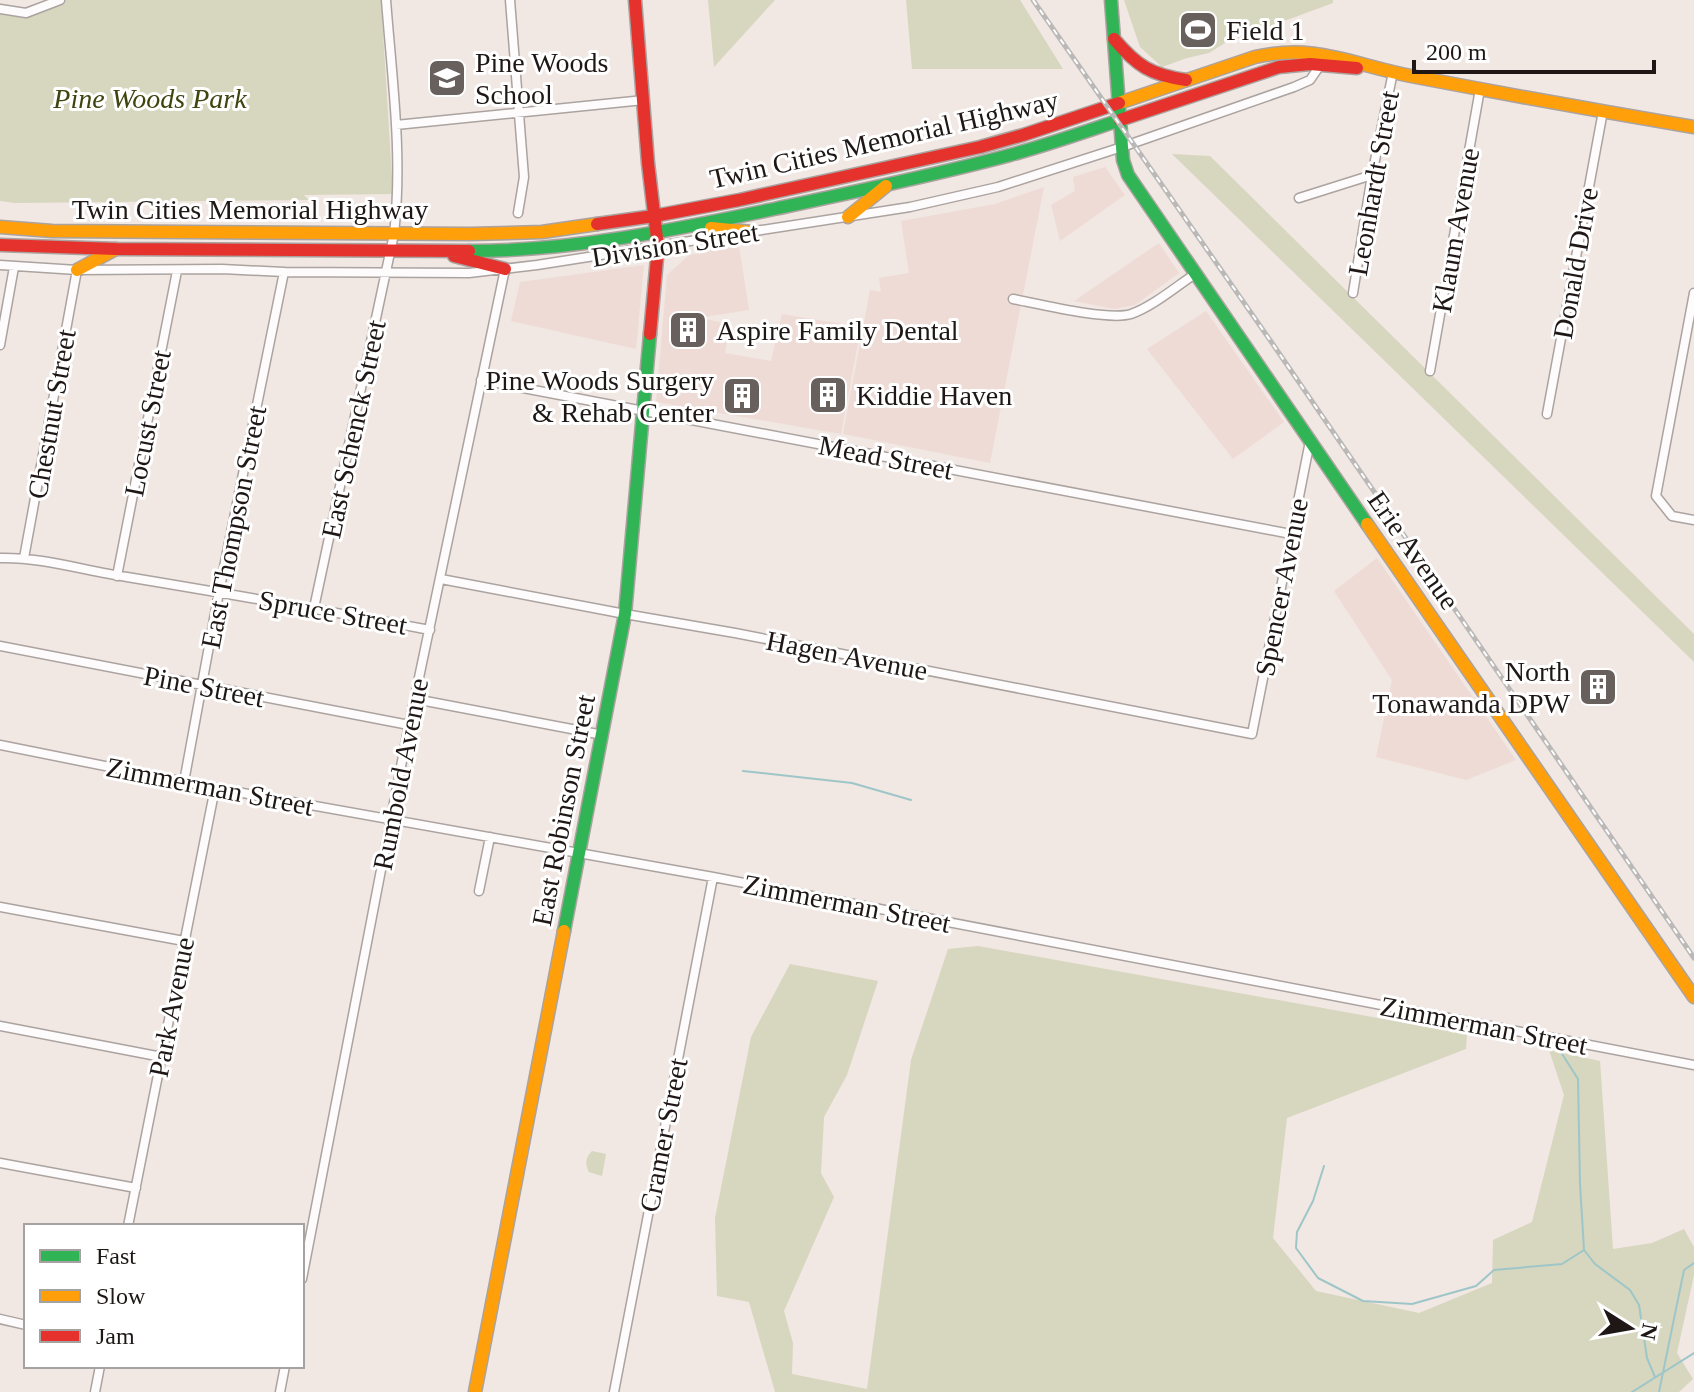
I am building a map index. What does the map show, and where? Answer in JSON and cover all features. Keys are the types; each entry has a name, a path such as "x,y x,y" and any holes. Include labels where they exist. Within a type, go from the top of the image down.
{"main road":[{"name":"East Robinson Street","path":"475,1392 625,614 658,247 635,0"},
{"name":"Erie Avenue","path":"1111,0 1123,160 1128,175 1694,997"},
{"path":"1114,39 1135,63 1147,71 1186,80"},
{"name":"Twin Cities Memorial Highway","path":"0,227 52,231 542,232 739,200 980,147 1255,57 1305,51 1344,58 1377,69"},
{"name":"Twin Cities Memorial Highway","path":"0,245 435,251 555,247 688,227 1013,154 1279,67 1321,64 1377,69"},
{"path":"1377,69 1694,127"},
{"path":"848,217 889,184"},
{"path":"688,227 752,232"},
{"path":"77,270 116,249"},
{"path":"435,251 505,269"}],"street":[{"path":"0,9 26,13 60,0"},
{"name":"East Schenck Street","path":"314,608 394,234 399,173 386,0"},
{"path":"510,0 524,177 518,213"},
{"name":"Division Street","path":"0,265 77,270 469,273 658,247 910,207 980,191 1122,147 1304,84 1313,78 1321,64"},
{"name":"Leonhardt Street","path":"1353,293 1393,72"},
{"name":"Klaum Avenue","path":"1430,371 1480,89"},
{"path":"396,125 644,100"},
{"name":"Donald Drive","path":"1547,414 1603,111"},
{"path":"1299,198 1372,175"},
{"path":"0,345 14,267"},
{"name":"Rumbold Avenue","path":"304,1269 409,725 505,269"},
{"name":"Chestnut Street","path":"24,558 77,270"},
{"name":"Locust Street","path":"117,576 177,271"},
{"name":"East Thompson Street","path":"184,782 284,272"},
{"path":"1013,299 1103,315 1126,315 1139,311 1195,274"},
{"path":"1694,293 1656,496 1672,516 1694,520"},
{"name":"Mead Street","path":"481,380 1291,534"},
{"name":"Spencer Avenue","path":"1252,734 1310,441"},
{"name":"Spruce Street","path":"0,558 24,558 430,630"},
{"name":"Hagen Avenue","path":"441,579 1252,734"},
{"name":"Pine Street","path":"0,646 409,725"},
{"path":"415,699 603,735"},
{"name":"Zimmerman Street","path":"0,745 215,788 713,877 1694,1065"},
{"name":"Park Avenue","path":"128,1224 215,788"},
{"path":"479,891 490,837"},
{"name":"Cramer Street","path":"614,1392 713,877"},
{"path":"0,907 184,941"},
{"path":"0,1026 162,1057"},
{"path":"0,1163 136,1188"},
{"path":"0,1319 24,1325"},
{"path":"95,1392 100,1368"},
{"path":"280,1392 285,1368"}],"shaded area":[{"path":"1105,167 1125,195 1060,241 1051,205 1075,191 1073,177"},
{"path":"1044,187 990,463 843,434 870,290 881,292 879,278 909,273 901,221 995,204"},
{"path":"1159,243 1179,273 1135,305 1114,309 1074,301"},
{"path":"739,246 749,310 704,317 669,312 730,324 725,353 771,361 782,314 861,327 841,434 656,402 667,275 689,255"},
{"path":"644,265 636,349 511,321 520,282"},
{"path":"1206,311 1284,422 1233,459 1147,349"},
{"path":"1377,558 1516,760 1466,780 1376,757 1392,680 1334,591"}],"green space":[{"name":"Pine Woods Park","path":"60,0 381,0 393,194 304,195 309,200 0,201 0,9 26,13"},
{"path":"708,0 775,0 714,67"},
{"path":"906,0 1020,0 1063,69 912,69"},
{"path":"1124,0 1333,0 1333,3 1225,43 1209,53 1162,67 1140,47"},
{"path":"1172,154 1210,156 1694,634 1694,662"},
{"path":"978,946 1467,1034 1466,1049 1287,1118 1273,1238 1316,1291 1419,1313 1492,1283 1493,1240 1532,1222 1564,1095 1549,1050 1600,1061 1613,1249 1652,1243 1684,1229 1694,1247 1694,1275 1677,1353 1693,1379 1679,1392 775,1392 749,1302 717,1296 715,1218 751,1037 790,964 878,981 847,1075 824,1117 821,1173 834,1197 784,1311 793,1343 792,1374 867,1389 911,1060 948,949"},
{"path":"592,1151 606,1154 602,1176 589,1172 586,1164"}],"waterway":[{"path":"743,771 852,783 911,800"},
{"path":"1559,1049 1578,1079 1584,1250 1595,1264 1630,1290 1639,1305 1647,1358 1655,1377"},
{"path":"1324,1166 1313,1201 1297,1232 1296,1248 1318,1278 1363,1301 1412,1304 1476,1286 1494,1270 1562,1264 1584,1250"},
{"path":"1659,1392 1684,1270 1694,1263"},
{"path":"1632,1392 1694,1353"}],"railway":[{"path":"1033,0 1694,958"}],"traffic: fast":[{"path":"1111,0 1123,160 1128,175 1367,524"},
{"path":"469,251 584,243 736,217 981,163 1120,120"},
{"path":"564,931 625,614 650,334"}],"traffic: slow":[{"path":"1119,103 1255,57 1297,53 1334,57 1411,76 1694,127"},
{"path":"848,217 886,186"},
{"path":"0,227 52,231 470,234 542,232 597,224"},
{"path":"711,228 752,232"},
{"path":"77,270 116,249"},
{"path":"1367,524 1694,997"},
{"path":"475,1392 564,931"}],"traffic: jam":[{"path":"635,0 658,247 650,334"},
{"path":"1114,39 1146,68 1186,80"},
{"path":"1120,120 1279,67 1310,64 1357,68"},
{"path":"597,224 739,200 980,147 1119,103"},
{"path":"0,245 116,249 469,251"},
{"path":"454,256 505,269"}],"place":[{"name":"Field 1","path":"1198,30"},
{"name":"Pine Woods School","path":"447,78"},
{"name":"Aspire Family Dental","path":"688,330"},
{"name":"Kiddie Haven","path":"828,395"},
{"name":"Pine Woods Surgery & Rehab Center","path":"742,396"},
{"name":"North Tonawanda DPW","path":"1598,687"}]}
